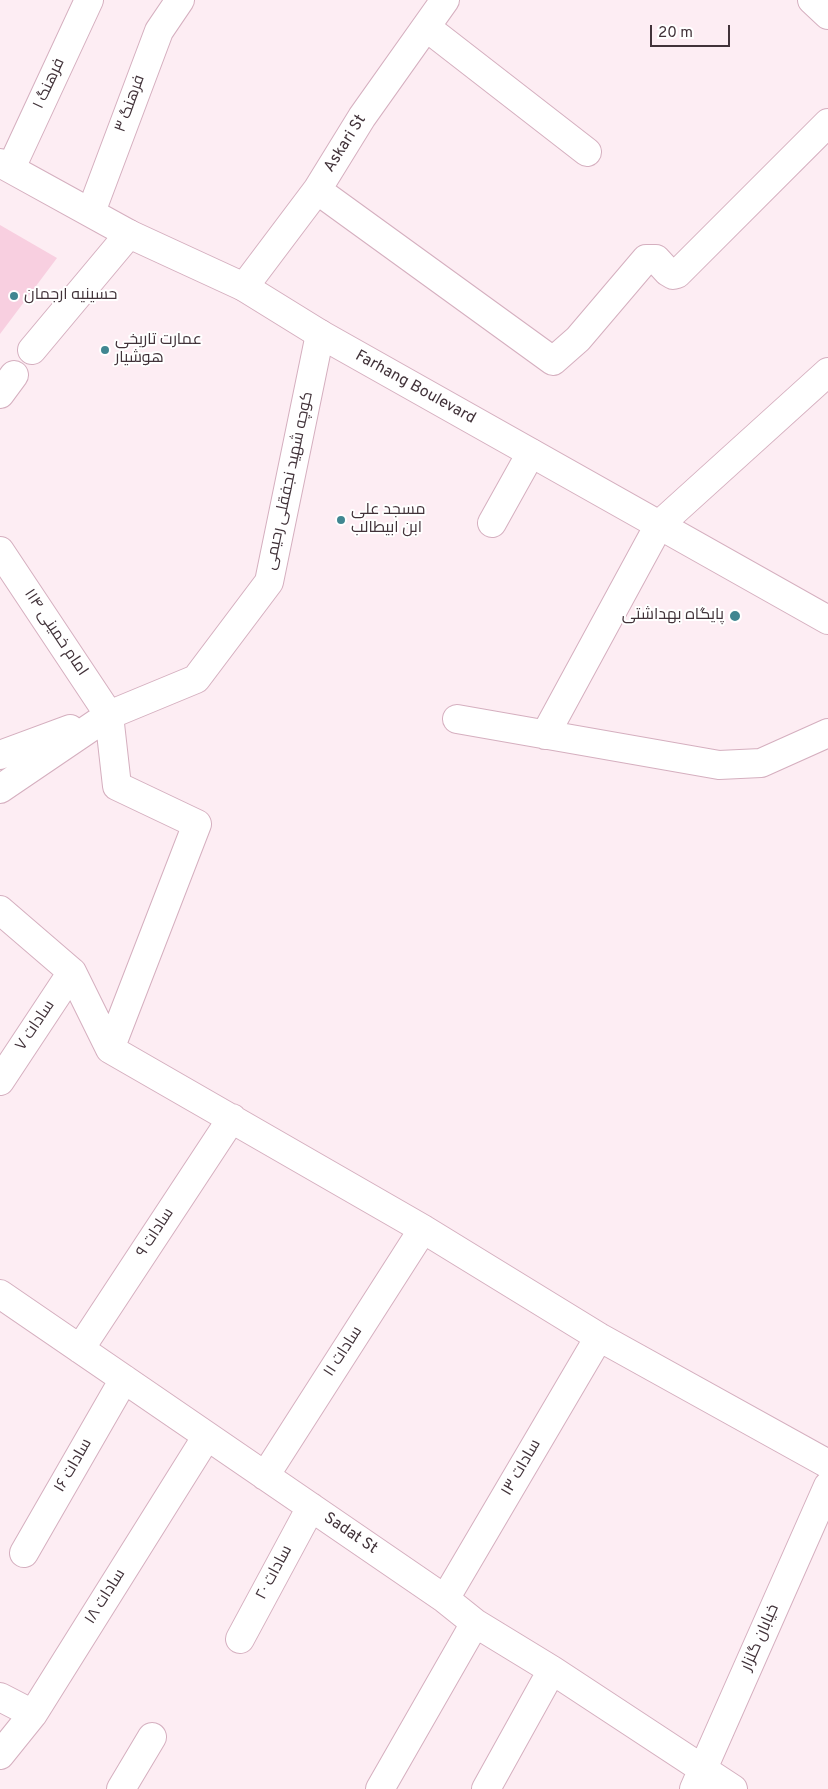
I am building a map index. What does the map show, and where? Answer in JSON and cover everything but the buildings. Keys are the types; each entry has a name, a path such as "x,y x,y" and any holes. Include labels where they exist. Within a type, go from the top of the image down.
{"street":[{"name":"فرهنگ ۱","path":"5,166 89,0"},
{"name":"فرهنگ ۳","path":"91,212 158,31 180,0"},
{"name":"Askari St","path":"244,287 317,190 362,117 446,0"},
{"path":"812,0 828,15"},
{"path":"426,27 586,152"},
{"path":"317,190 554,361 578,339 646,260 656,260 668,272 676,274 828,122"},
{"name":"Farhang Boulevard","path":"5,166 129,234 244,287 320,334 828,620"},
{"path":"32,350 129,234"},
{"name":"کوچه شهید نجفقلی رحیمی","path":"0,789 109,715 196,679 268,582 320,334"},
{"path":"545,735 659,525 828,372"},
{"path":"492,523 531,453"},
{"name":"امام خمینی ۱۱۴","path":"0,551 109,715"},
{"path":"0,755 109,715 117,786 197,824 110,1049"},
{"path":"457,719 719,765 761,763 828,733"},
{"path":"0,910 72,972 110,1049 423,1229 599,1337 828,1464"},
{"name":"سادات ۷","path":"0,1081 72,972"},
{"name":"سادات ۹","path":"80,1349 232,1118"},
{"name":"سادات ۱۱","path":"265,1476 423,1229"},
{"name":"Sadat St","path":"0,1294 445,1599 475,1623 552,1670 699,1779 733,1789"},
{"name":"سادات ۱۳","path":"445,1599 599,1337"},
{"name":"سادات ۱۶","path":"24,1553 124,1380"},
{"name":"سادات ۱۸","path":"0,1755 33,1714 207,1436"},
{"name":"خیابان گلزار","path":"699,1779 828,1486"},
{"name":"سادات ۲۰","path":"240,1639 311,1507"},
{"path":"380,1789 475,1623"},
{"path":"486,1789 552,1670"},
{"path":"0,1697 33,1714"},
{"path":"121,1789 152,1737"}],"place":[{"name":"حسینیه ارجمان","path":"14,296"},
{"name":"عمارت تاریخی هوشیار","path":"105,350"},
{"name":"مسجد علی ابن ابیطالب","path":"341,520"},
{"name":"پایگاه بهداشتی","path":"735,616"}]}
